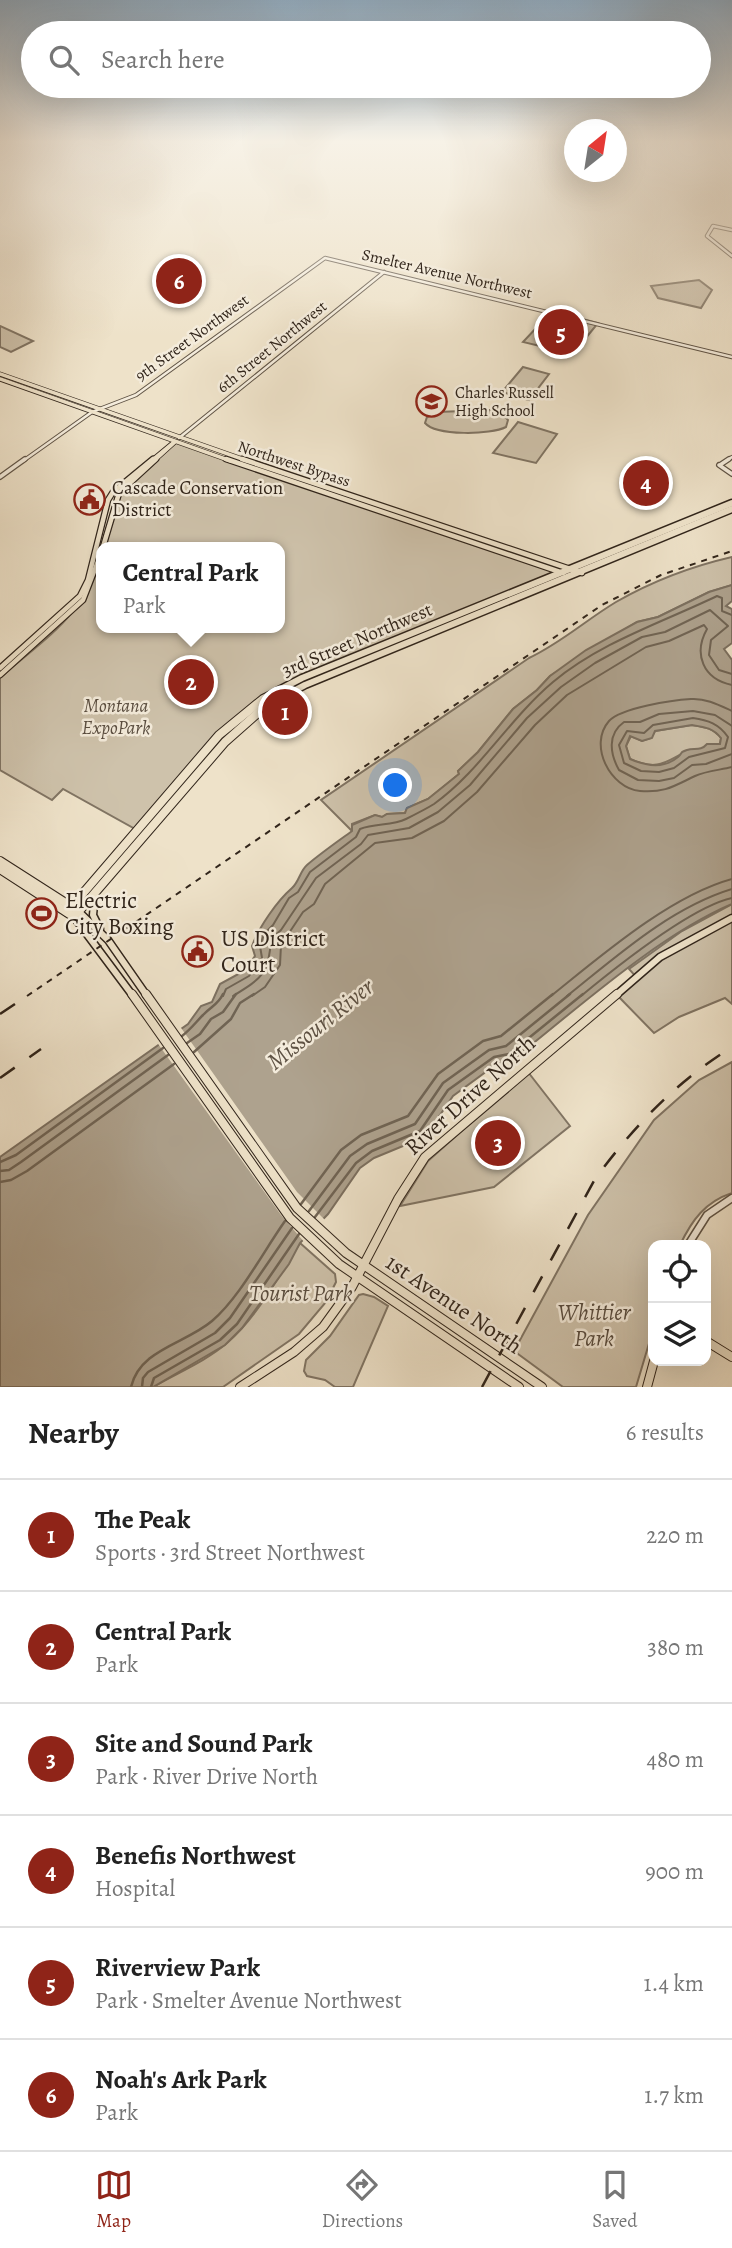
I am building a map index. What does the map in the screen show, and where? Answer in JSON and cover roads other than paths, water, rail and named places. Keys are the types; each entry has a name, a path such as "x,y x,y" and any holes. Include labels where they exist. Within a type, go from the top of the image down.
{"highway":[{"name":"3rd Street Northwest","path":"73,912 219,735 253,706 302,678 561,572 582,573 732,503"},
{"name":"3rd Street Northwest","path":"73,912 97,890 225,742 267,706 305,685 695,521 732,509"},
{"path":"0,861 73,912"},
{"path":"0,869 73,912"}],"main road":[{"name":"Northwest Bypass","path":"0,376 561,572"},
{"name":"Northwest Bypass","path":"0,376 92,412 572,573"},
{"name":"6th Street Northwest","path":"104,542 119,493 177,440"},
{"name":"6th Street Northwest","path":"98,542 108,500 113,492 177,440"},
{"name":"6th Street Northwest","path":"0,668 80,596 88,580 96,548"},
{"name":"6th Street Northwest","path":"0,676 83,600 96,571"},
{"path":"97,890 93,901 93,915 101,931"},
{"path":"73,912 101,931"},
{"name":"1st Avenue North","path":"73,912 290,1218 357,1277 519,1387"},
{"name":"River Drive North","path":"240,1387 291,1355 323,1328 357,1277 400,1193 425,1157 651,964 686,940 732,918"},
{"name":"1st Avenue North","path":"101,931 297,1208 363,1266 444,1318 542,1387"},
{"path":"711,1343 732,1357"},
{"path":"647,1387 653,1366"}],"street":[{"path":"732,230 713,226 707,236 732,256"},
{"name":"Smelter Avenue Northwest","path":"325,258 732,356"},
{"name":"9th Street Northwest","path":"0,477 92,412 136,395 325,258"},
{"name":"6th Street Northwest","path":"177,440 384,272"},
{"path":"732,457 719,465 732,474"},
{"path":"691,1240 706,1215 732,1198"}],"water":[{"name":"Missouri River","path":"732,585 732,601 726,606 732,609 732,643 724,649 732,660 732,904 646,954 511,1061 498,1063 453,1096 425,1137 374,1158 360,1168 328,1214 300,1243 289,1264 242,1328 225,1345 153,1387 0,1387 0,1157 188,1024 201,1006 212,1002 220,984 244,971 255,956 252,946 259,931 275,907 294,886 305,867 352,831 352,825 375,815 382,817 405,813 407,808 428,799 459,774 458,771 478,752 513,709 550,676 586,650 637,622 658,617 709,592","holes":["692,725 715,732 721,738 720,744 707,744 687,750 673,761 661,765 649,765 630,759 626,746 630,736 642,741 652,738 655,731"]}],"railway":[{"path":"27,996 602,605 661,575 732,551"},
{"path":"0,1014 27,996"},
{"path":"482,1387 595,1179 657,1106 692,1075 732,1047"},
{"path":"0,1078 41,1049"}],"place":[{"name":"Noah's Ark Park","path":"179,281"},
{"name":"Riverview Park","path":"561,332"},
{"name":"Charles Russell High School","path":"432,402"},
{"name":"Benefis Northwest","path":"646,483"},
{"name":"Cascade Conservation District","path":"89,499"},
{"name":"Central Park","path":"191,682"},
{"name":"The Peak","path":"285,712"},
{"name":"Electric City Boxing","path":"42,913"},
{"name":"US District Court","path":"198,951"},
{"name":"Site and Sound Park","path":"498,1143"}],"park label":[{"name":"Montana ExpoPark","path":"116,717"},
{"name":"Tourist Park","path":"301,1293"},
{"name":"Whittier Park","path":"594,1325"}]}
